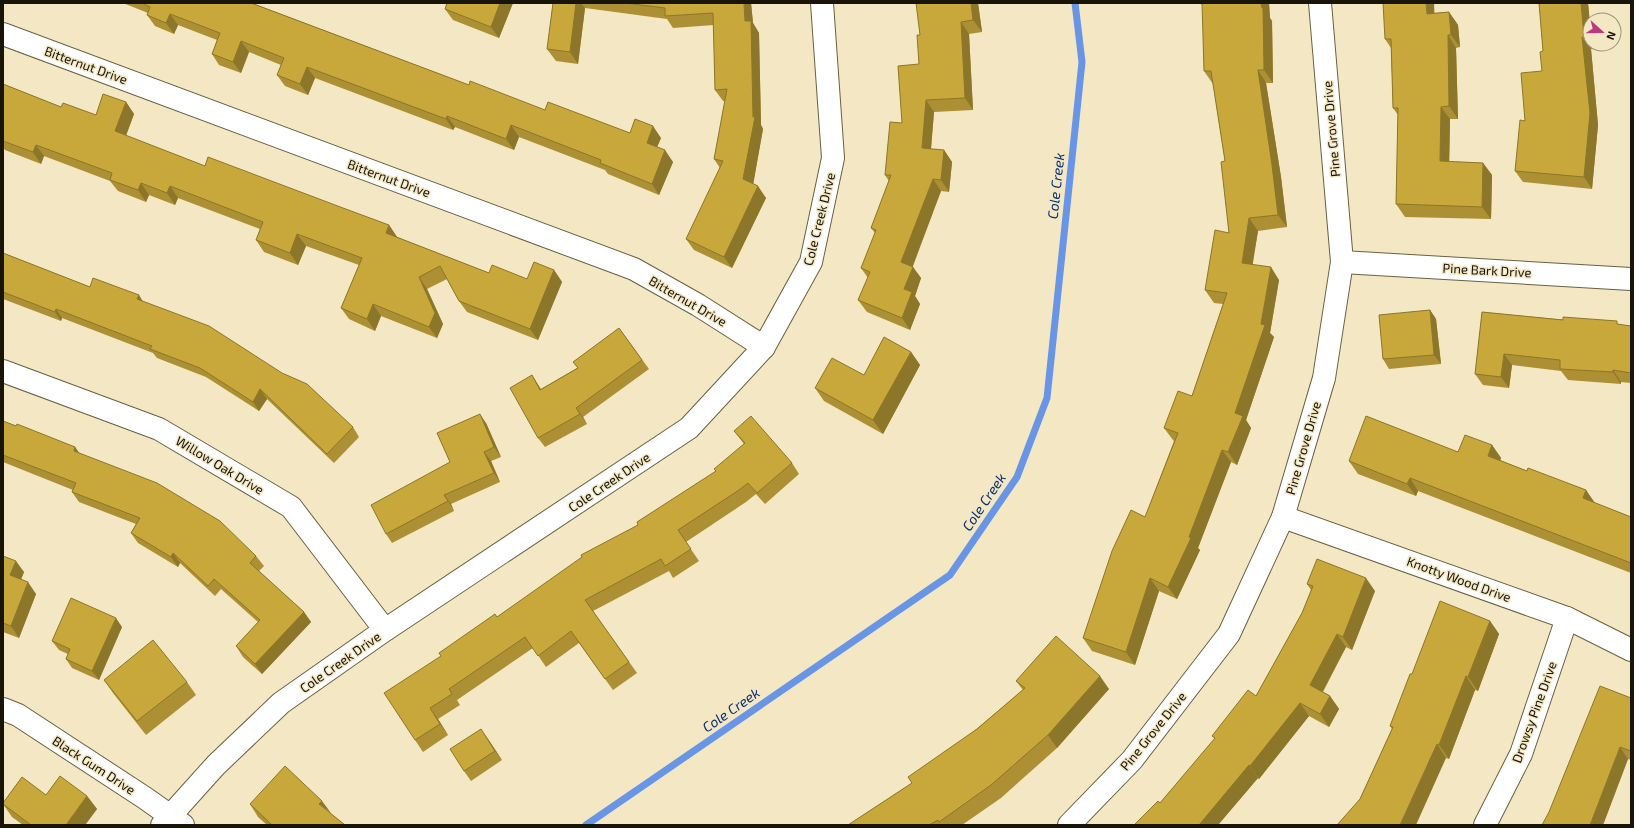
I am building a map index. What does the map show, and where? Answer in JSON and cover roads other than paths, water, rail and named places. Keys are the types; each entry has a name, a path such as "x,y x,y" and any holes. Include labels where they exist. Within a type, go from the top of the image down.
{"street":[{"name":"Cole Creek Drive","path":"172,822 216,764 281,704 385,630 689,428 764,347 811,262 833,158 822,3"},
{"name":"Pine Grove Drive","path":"1069,825 1132,760 1228,634 1283,517 1324,378 1342,262 1320,3"},
{"name":"Bitternut Drive","path":"3,34 634,269 698,305 764,347"},
{"name":"Pine Bark Drive","path":"1342,262 1631,278"},
{"name":"Willow Oak Drive","path":"3,371 159,429 291,507 385,630"},
{"name":"Knotty Wood Drive","path":"1283,517 1567,618 1631,650"},
{"name":"Drowsy Pine Drive","path":"1485,825 1520,754 1567,618"},
{"name":"Black Gum Drive","path":"3,709 18,714 172,822"}],"waterway":[{"name":"Cole Creek","path":"586,825 950,575 1017,477 1047,398 1082,62 1075,3"}]}
